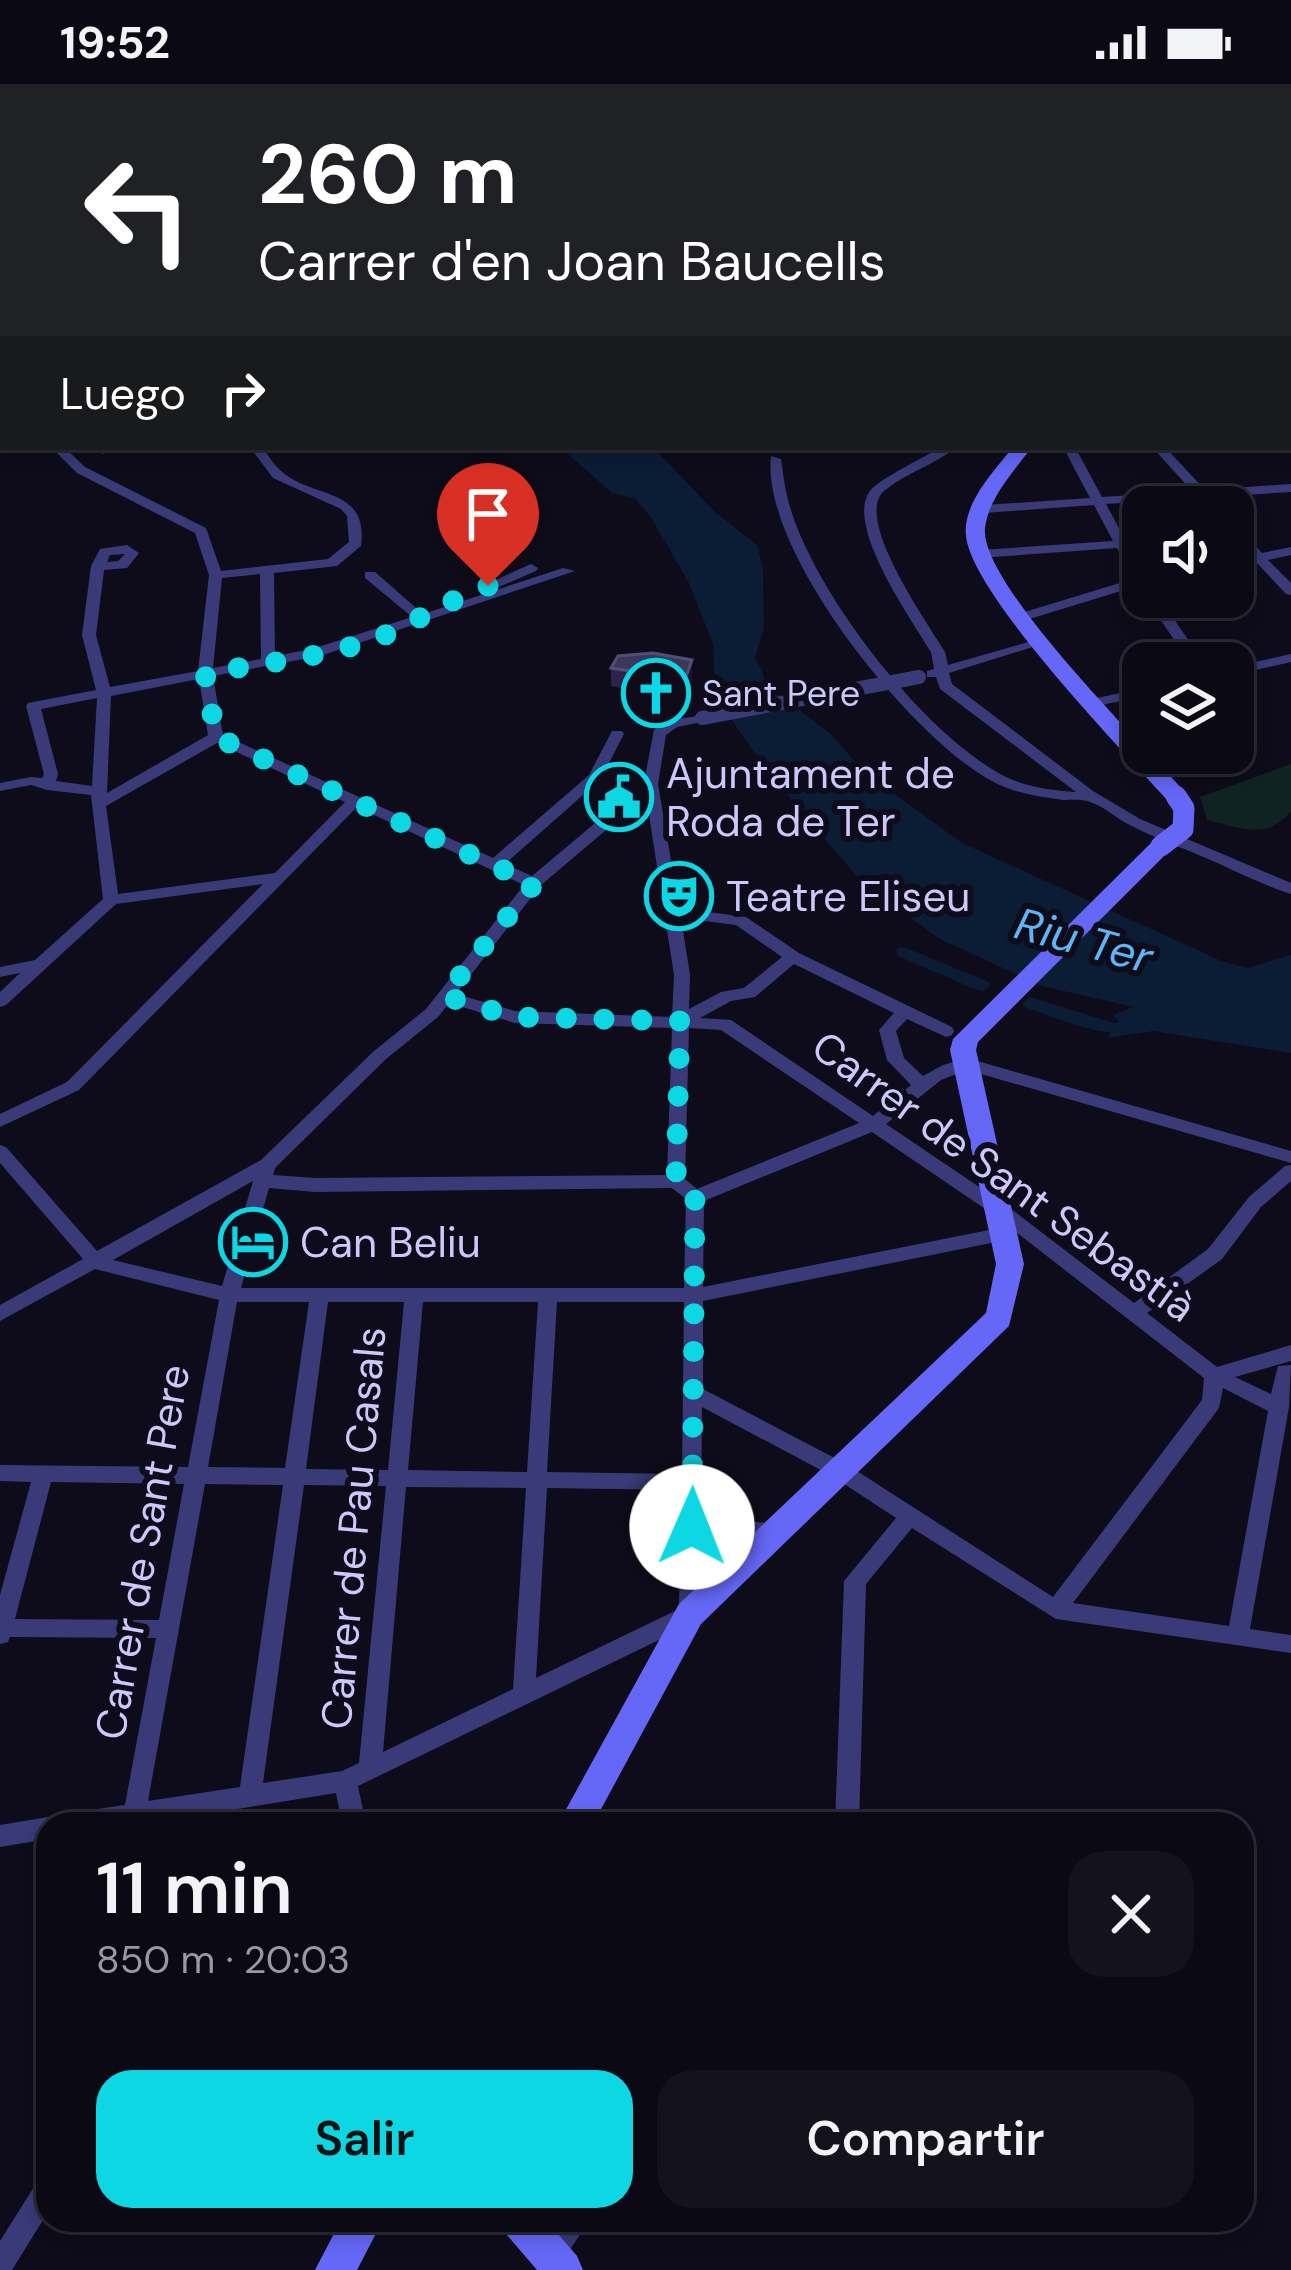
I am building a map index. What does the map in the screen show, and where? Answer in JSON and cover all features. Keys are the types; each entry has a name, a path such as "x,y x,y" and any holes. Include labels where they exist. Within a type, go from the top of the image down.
{"street":[{"path":"60,450 81,470 201,531 215,575 205,673 216,737"},
{"path":"215,575 332,563 356,543 353,515 327,495 278,476 258,450"},
{"path":"946,450 876,491 869,507 880,554 938,652 945,686 1093,797 1224,864 1291,889"},
{"path":"959,1031 1183,829 1184,808 1176,796 1042,642 980,554 975,539 984,508 1021,450"},
{"path":"980,554 1121,544 1071,450"},
{"path":"1161,450 1195,486"},
{"path":"775,459 801,554 846,624 913,710 993,776 1048,796 1093,797"},
{"path":"1254,491 1291,488"},
{"path":"984,508 1122,500"},
{"path":"1254,559 1291,551"},
{"path":"1254,554 1291,591"},
{"path":"98,566 89,635 104,693 99,798 111,900"},
{"path":"412,620 531,568"},
{"path":"47,786 51,774 33,706 268,662 568,572"},
{"path":"267,573 268,662"},
{"path":"370,575 412,620"},
{"path":"1023,617 1122,588"},
{"path":"676,1181 680,941 651,784 659,733 673,723 939,673 1042,642"},
{"path":"1254,666 1291,658"},
{"path":"1093,704 1122,697"},
{"path":"495,866 595,777 617,734"},
{"path":"0,787 31,781 99,798 216,737"},
{"path":"216,737 534,884"},
{"path":"0,1314 266,1173 444,996 534,884 651,784"},
{"path":"0,1121 73,1086 355,801"},
{"path":"0,1000 111,900 282,877"},
{"path":"674,912 740,921 794,957 959,1031"},
{"path":"680,1021 727,997 749,993 794,957"},
{"path":"0,972 41,964"},
{"name":"Carrer de Sant Sebastià","path":"444,996 514,1017 724,1024 757,1041 1214,1375 1279,1407"},
{"path":"906,1010 887,1030 888,1045 919,1082"},
{"path":"582,1812 690,1614 999,1318 1010,1264 959,1031"},
{"path":"695,1196 871,1125 887,1117 919,1082 967,1064 1291,1156"},
{"path":"0,1151 98,1263 229,1295 697,1295 1002,1222"},
{"path":"1133,1313 1215,1254 1255,1202 1291,1171"},
{"path":"266,1173 315,1185 676,1181 695,1196"},
{"name":"Carrer de Sant Pere","path":"134,1812 229,1295 266,1173"},
{"path":"0,1181 21,1175"},
{"path":"690,1614 695,1196"},
{"path":"250,1795 320,1294"},
{"name":"Carrer de Pau Casals","path":"370,1769 414,1294"},
{"path":"524,1692 548,1294"},
{"path":"1056,1610 1212,1402 1214,1375 1288,1362 1238,1635"},
{"path":"695,1394 838,1470 1056,1610 1291,1644"},
{"path":"0,1473 693,1482"},
{"path":"43,1475 1,1630 166,1630"},
{"path":"848,1812 855,1581 910,1516"},
{"path":"692,1527 774,1532"},
{"path":"167,1812 345,1781 690,1614"},
{"path":"1264,1640 1291,1629"},
{"path":"345,1781 351,1812"},
{"path":"0,1836 36,1830"},
{"path":"0,2265 36,2207"},
{"path":"335,2270 356,2232"},
{"path":"530,2232 557,2263 571,2232"}],"green space":[{"path":"1291,764 1291,811 1282,820 1252,830 1207,820 1200,797"}],"water":[{"name":"Riu Ter","path":"563,450 656,450 715,512 757,545 763,569 764,628 755,657 769,687 832,735 863,771 962,843 1224,962 1248,968 1291,955 1291,1053 1153,1031 1107,1038 1119,1021 1113,1015 1133,1007 1042,986 940,939 865,886 771,776 715,696 713,644 689,583 635,498 612,493"}],"building":[{"path":"653,653 692,660 679,696 623,687 630,671 611,668 618,656"}],"waterway":[{"path":"904,952 983,986"},
{"path":"1030,1003 1114,1029 1137,1026"}],"place":[{"name":"Sant Pere","path":"656,693"},
{"name":"Ajuntament de Roda de Ter","path":"619,797"},
{"name":"Teatre Eliseu","path":"679,896"},
{"name":"Can Beliu","path":"253,1242"}],"route":[{"path":"488,586 421,612 406,625 315,653 205,673 216,737 534,884 444,996 514,1017 680,1021 676,1181 695,1196 692,1527"}]}
